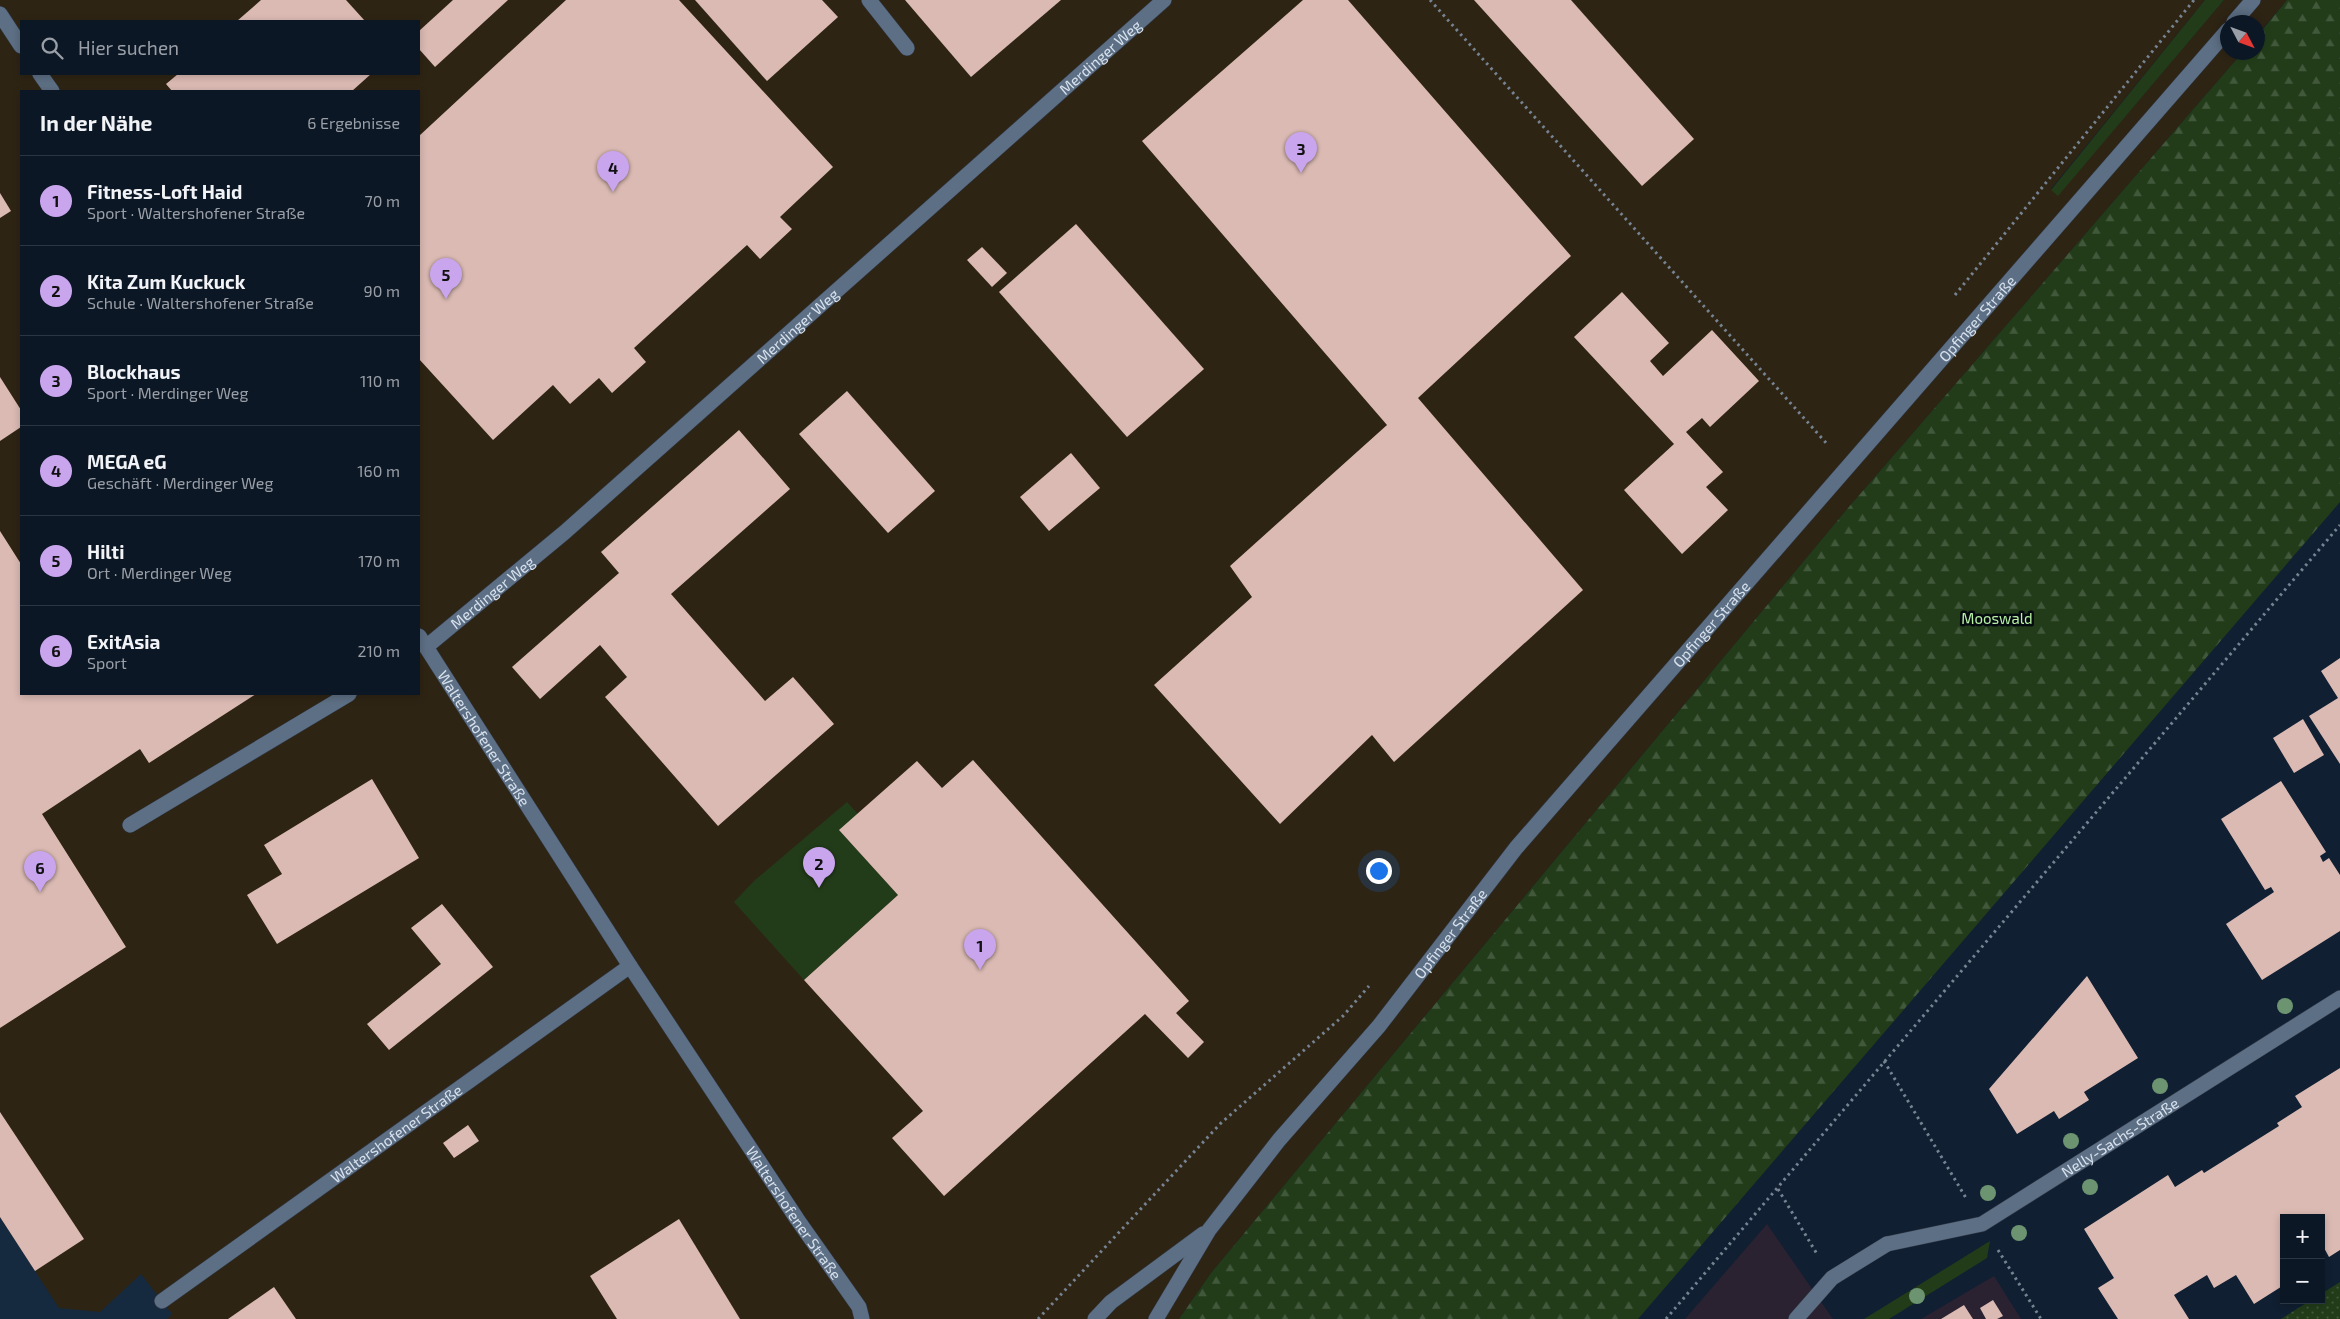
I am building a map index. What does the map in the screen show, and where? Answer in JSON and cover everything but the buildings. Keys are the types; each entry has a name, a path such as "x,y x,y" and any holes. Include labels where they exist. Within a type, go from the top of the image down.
{"street":[{"path":"869,0 907,48"},
{"name":"Merdinger Weg","path":"421,645 565,532 1164,0"},
{"path":"2240,15 2253,0"},
{"path":"0,14 20,44"},
{"name":"Opfinger Straße","path":"1156,1319 1209,1230 1279,1140 1379,1026 1516,848 2220,39"},
{"path":"41,75 51,90"},
{"name":"Waltershofener Straße","path":"421,645 630,966 860,1313 876,1319"},
{"path":"130,825 347,695"},
{"name":"Waltershofener Straße","path":"162,1301 630,966"},
{"name":"Nelly-Sachs-Straße","path":"1796,1319 1832,1278 1887,1244 1982,1224 2340,998"},
{"name":"Opfinger Straße","path":"1095,1319 1111,1302 1209,1230"}],"path":[{"path":"1430,0 1830,448"},
{"path":"1666,1319 2340,525"},
{"path":"1884,1061 1982,1224 2042,1319"},
{"path":"1778,1189 1832,1278"}],"shaded area":[{"path":"0,0 2205,0 2051,189 2058,195 2224,0 2287,0 2265,26 2265,15 2220,15 2220,60 2236,60 1848,508 1211,1273 1179,1319 0,1319"},
{"path":"0,1217 59,1308 100,1312 141,1274 172,1314 167,1319 0,1319"},
{"path":"1767,1224 1833,1319 1685,1319"},
{"path":"1994,1276 2021,1319 1921,1319"}],"green space":[{"path":"2205,0 2224,0 2058,196 2051,190"},
{"name":"Mooswald","path":"2287,0 2340,0 2340,502 1638,1319 1179,1319 1211,1273 1848,508 2236,60 2265,60 2265,27"},
{"path":"847,802 858,814 840,831 898,895 804,980 734,902 754,881"},
{"path":"1990,1241 1987,1258 1889,1319 1864,1319"},
{"path":"2340,1282 2340,1319 2281,1319 2305,1304 2325,1304 2325,1291"}],"place":[{"name":"Blockhaus","path":"1301,173"},
{"name":"MEGA eG","path":"613,192"},
{"name":"Hilti","path":"446,299"},
{"name":"Kita Zum Kuckuck","path":"819,888"},
{"name":"ExitAsia","path":"40,892"},
{"name":"Fitness-Loft Haid","path":"980,970"}]}
